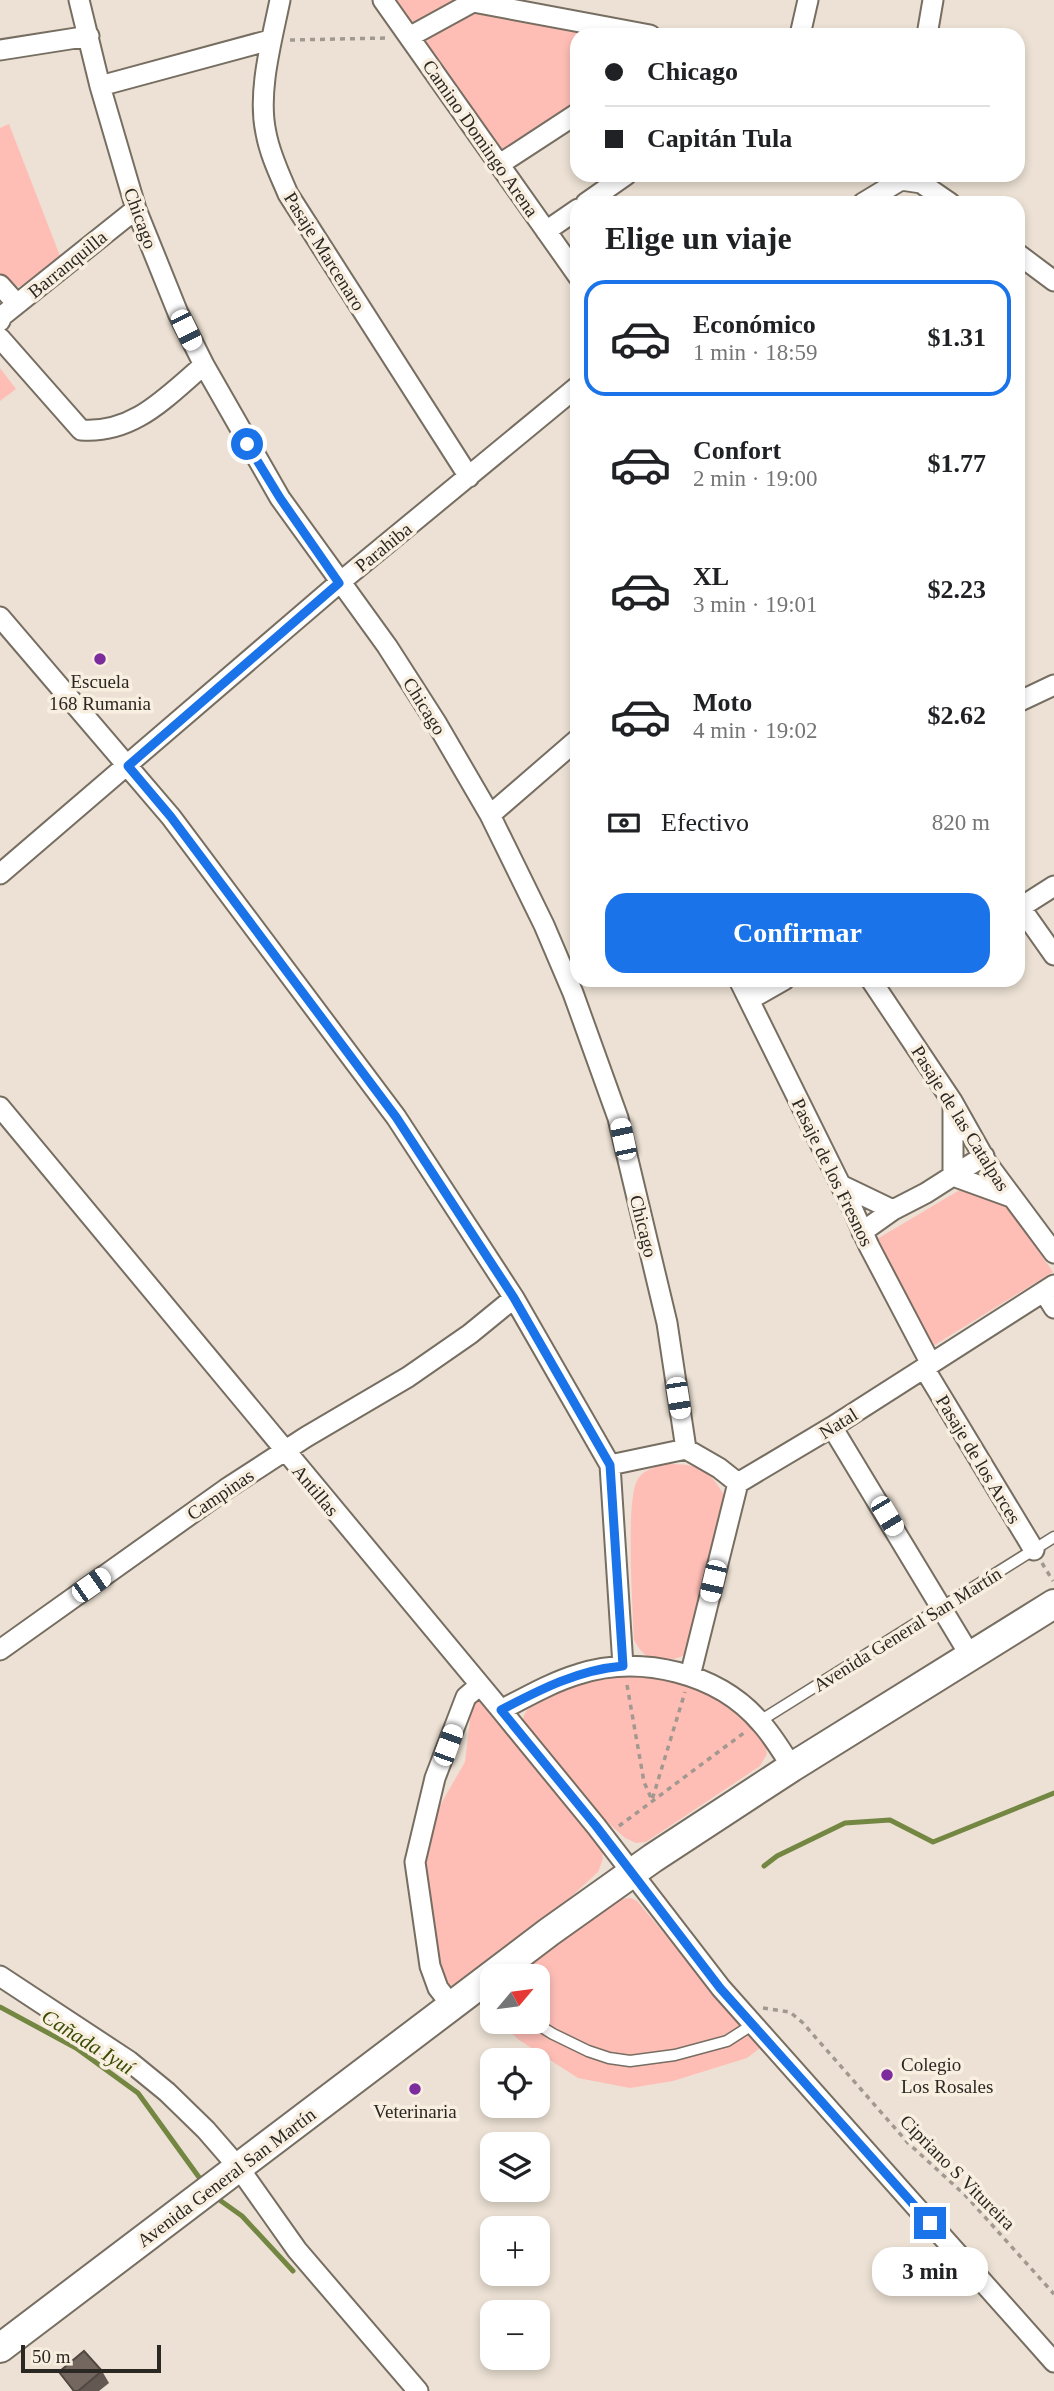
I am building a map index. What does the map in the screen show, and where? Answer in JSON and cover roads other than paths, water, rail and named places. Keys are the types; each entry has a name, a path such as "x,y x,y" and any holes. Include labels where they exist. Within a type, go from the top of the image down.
{"main road":[{"name":"Avenida General San Martín","path":"521,1964 631,1873 792,1767 1054,1604"},
{"name":"Avenida General San Martín","path":"0,2348 452,2006 480,1996"}],"street":[{"name":"Chicago","path":"79,0 100,86 136,209 178,313 258,463 437,724 490,815 544,925 570,986"},
{"name":"Pasaje Marcenaro","path":"280,0 270,40 264,100 265,132 288,194 469,477"},
{"name":"Camino Domingo Arena","path":"383,0 570,265"},
{"path":"802,28 808,0"},
{"path":"928,28 933,0"},
{"path":"409,37 473,2 612,28"},
{"path":"0,50 89,36"},
{"path":"100,86 270,40"},
{"path":"500,164 570,118"},
{"path":"596,196 616,182"},
{"path":"874,196 896,182"},
{"path":"917,182 940,196"},
{"name":"Barranquilla","path":"0,321 2,316 136,209"},
{"path":"546,231 570,214"},
{"path":"1025,259 1054,281"},
{"path":"0,285 17,304"},
{"path":"0,338 81,430 101,431 145,415 204,365"},
{"name":"Parahiba","path":"0,874 339,583 570,393"},
{"path":"0,617 171,817 396,1117 514,1298 610,1465 623,1666"},
{"path":"1025,699 1054,685"},
{"path":"490,815 570,749"},
{"path":"1025,902 1054,886"},
{"path":"1025,914 1054,955"},
{"name":"Chicago","path":"570,987 618,1118 667,1323 686,1448"},
{"name":"Pasaje de los Fresnos","path":"742,987 927,1366"},
{"path":"749,1000 772,987"},
{"name":"Pasaje de las Catalpas","path":"876,987 952,1101 1011,1197 1054,1253"},
{"path":"952,1101 953,1176"},
{"name":"Antillas","path":"0,1107 501,1710 749,2022 1054,2362"},
{"path":"862,1232 893,1210 926,1193 984,1156"},
{"path":"953,1176 1011,1197"},
{"path":"841,1185 893,1210"},
{"name":"Natal","path":"738,1483 927,1366 1051,1295"},
{"name":"Campinas","path":"0,1650 226,1489 408,1377 470,1335 514,1298"},
{"name":"Pasaje de los Arces","path":"927,1366 1034,1550"},
{"path":"832,1427 971,1657"},
{"path":"610,1465 686,1448 738,1483 690,1676"},
{"path":"501,1710 561,1680 602,1668 655,1668 690,1676 724,1693 760,1721 792,1767"},
{"path":"452,2006 438,1988 430,1966 415,1862 435,1778 466,1697 480,1685"},
{"path":"0,1976 145,2074 206,2130 239,2168 297,2250 418,2391"}],"lane":[{"name":"Avenida General San Martín","path":"760,1721 1054,1537"},
{"path":"550,2032 588,2051 630,2061 675,2055 727,2041 749,2022"}],"waterway":[{"path":"764,1866 777,1856 845,1823 890,1820 933,1842 1054,1793"},
{"name":"Cañada Iyuí","path":"0,2007 76,2048 138,2093 201,2180"},
{"name":"Cañada Iyuí","path":"221,2201 242,2216 293,2271"}],"place":[{"name":"Escuela 168 Rumania","path":"100,659"},
{"name":"Colegio Los Rosales","path":"887,2075"},
{"name":"Veterinaria","path":"415,2089"}]}
